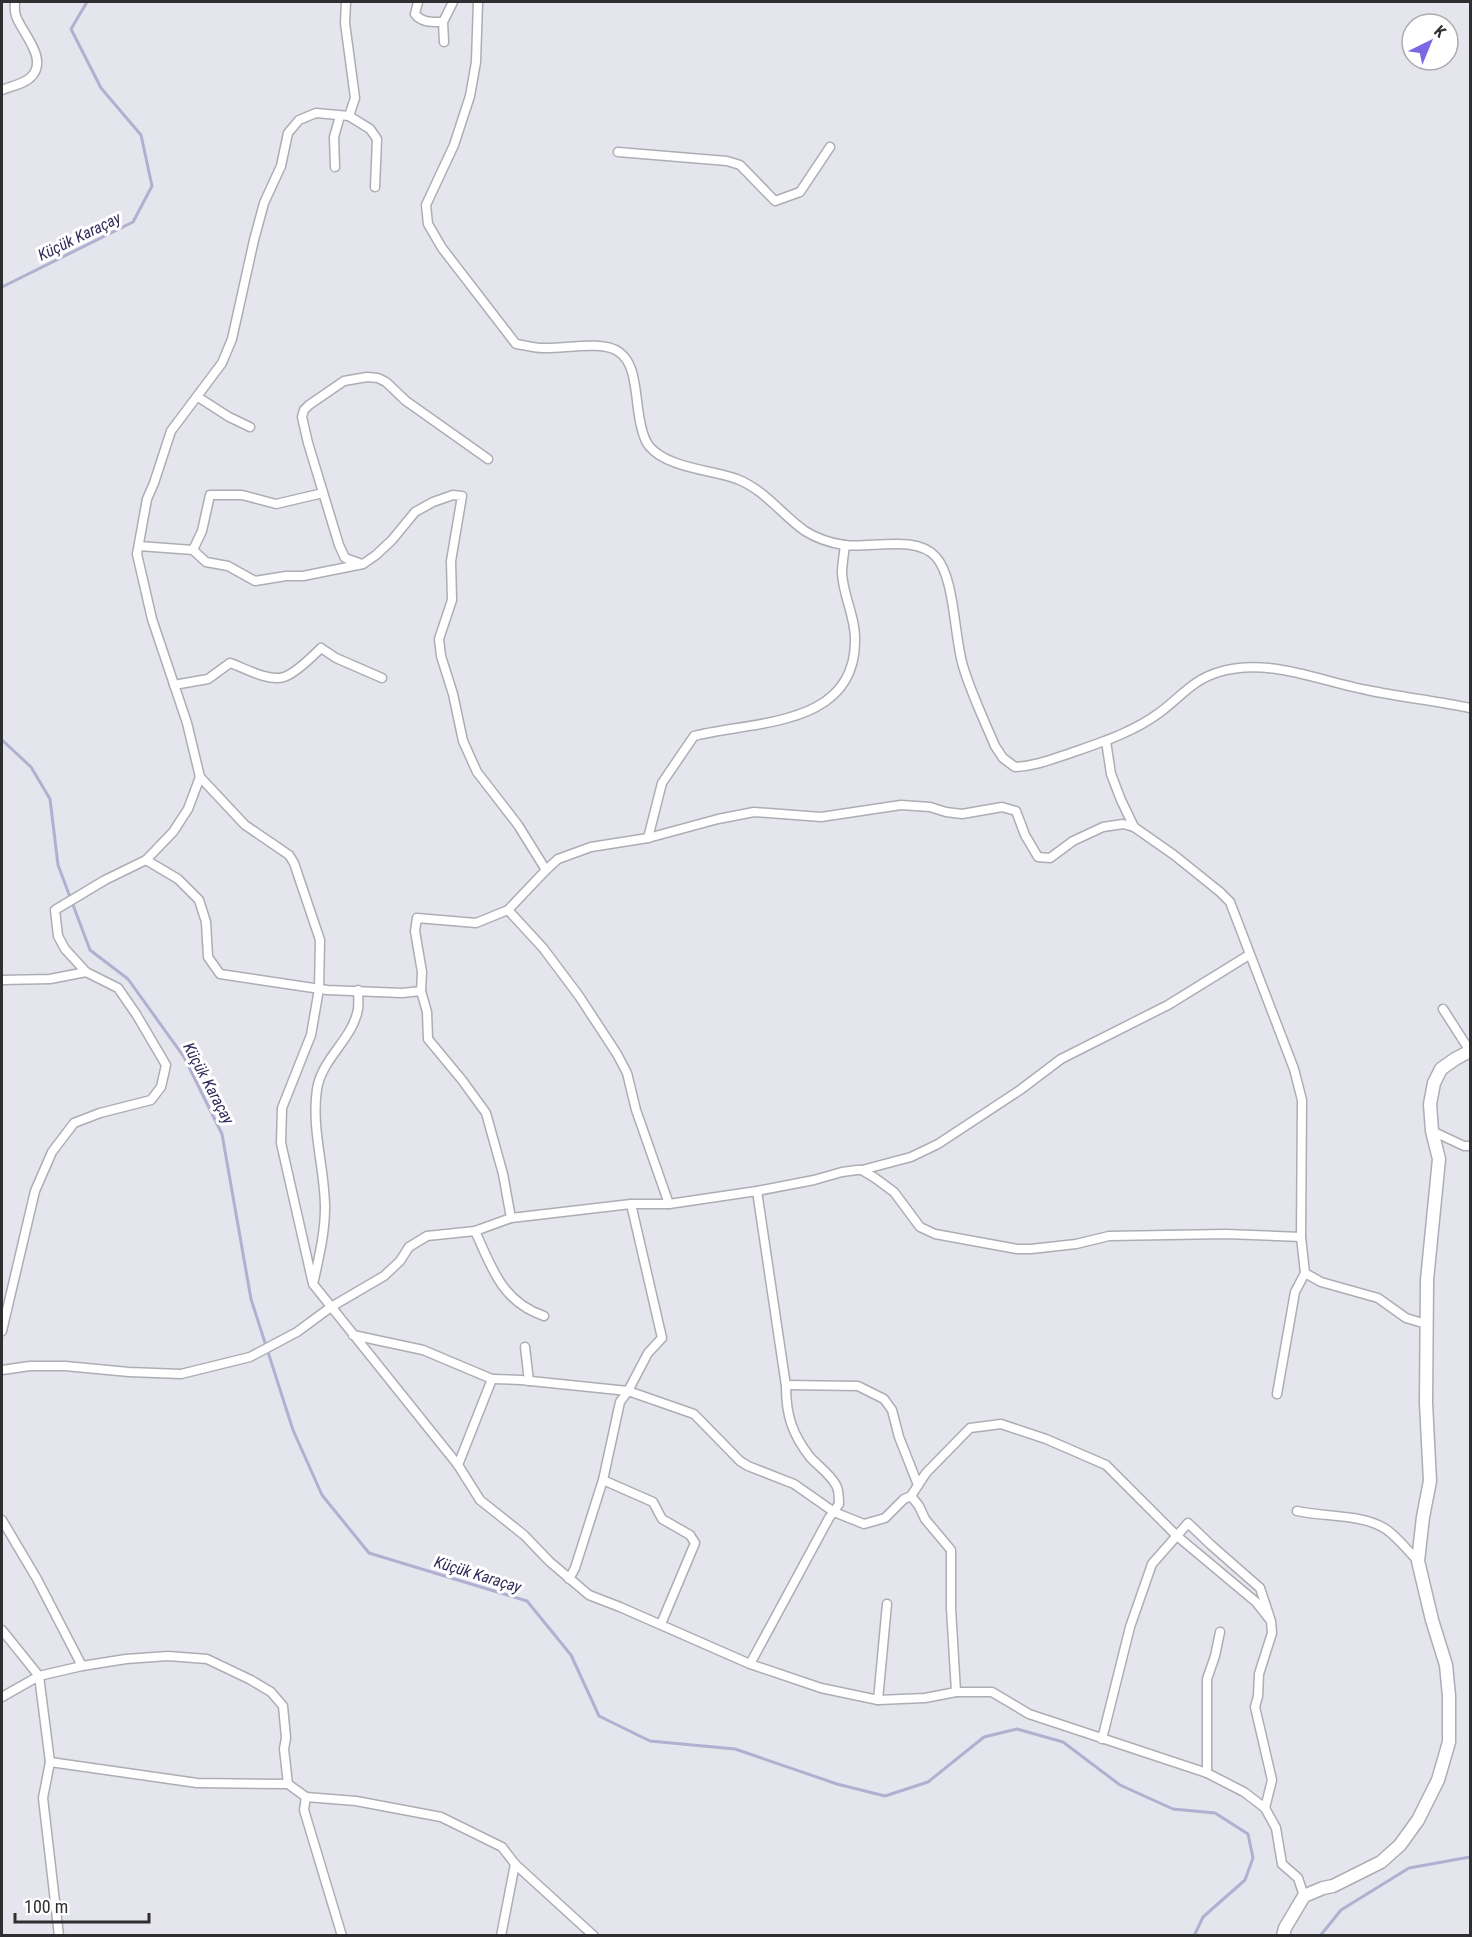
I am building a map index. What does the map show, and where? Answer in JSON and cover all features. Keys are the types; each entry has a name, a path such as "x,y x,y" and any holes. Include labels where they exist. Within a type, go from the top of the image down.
{"street":[{"path":"2,90 25,81 32,75 37,63 35,53 15,14 15,2"},
{"path":"335,167 334,137 355,98 345,23 346,2"},
{"path":"418,2 415,14 418,18 442,22"},
{"path":"444,42 442,22 453,2"},
{"path":"478,2 476,62 470,96 454,145 426,206 428,224 442,248 516,344 543,348 603,346 619,351 628,362 634,382 640,421 649,445 666,459 739,480 759,491 806,532 820,538 845,545 888,543 916,545 935,556 945,573 962,665 995,746 1003,758 1015,767 1030,766 1106,741 1159,713 1199,679 1221,671 1254,666 1297,672 1365,690 1470,708"},
{"path":"375,187 377,139 370,129 344,116 316,113 299,120 288,133 281,166 264,203 232,339 222,363 171,430 147,499 137,554 152,620 187,723 200,777 245,825 289,855 294,863 321,939 319,989 311,1035 282,1108 281,1143 313,1284 458,1465 480,1500 524,1534 550,1562 589,1595 750,1664 821,1688 878,1700 924,1698 956,1692 992,1692 1029,1714 1207,1773 1244,1792 1265,1808 1276,1828 1282,1864 1298,1878 1304,1896"},
{"path":"618,152 727,161 740,165 775,201 800,192 830,147"},
{"path":"363,564 345,558 339,545 302,417 309,405 344,381 366,377 378,378 386,382 406,401 488,459"},
{"path":"198,397 229,417 250,427"},
{"path":"193,550 202,531 210,495 242,495 276,504 323,493"},
{"path":"140,546 193,550 207,562 228,566 255,581 303,576 363,564 392,540 415,512 453,495 462,496 451,561 452,600 439,639 441,656 453,694 463,741 477,771 518,825 546,870"},
{"path":"648,838 662,783 694,736 717,730 780,722 800,715 829,699 847,681 853,666 856,639 842,574 845,545"},
{"path":"174,685 208,679 230,663 269,677 284,677 321,648 336,658 382,678"},
{"path":"1106,741 1111,774 1134,827"},
{"path":"2,1331 34,1191 52,1152 74,1123 100,1113 151,1100 161,1087 166,1065 118,988 86,972 65,949 58,936 55,910 105,880 146,860 173,832 188,809 200,777"},
{"path":"511,1218 503,1174 486,1113 428,1039 427,1012 421,991 422,972 415,931 417,918 476,923 508,910 558,859 591,847 648,838 717,819 754,812 821,817 901,805 930,807 962,814 1002,807 1016,811 1025,835 1038,857 1050,858 1073,841 1103,827 1123,824 1134,827 1174,855 1220,891 1230,902 1294,1069 1302,1100 1301,1237 1305,1272 1295,1292 1277,1394"},
{"path":"146,860 178,879 199,900 206,922 208,957 220,974 319,989 402,993 421,991"},
{"path":"508,910 543,948 579,996 617,1054 627,1073 636,1110 669,1204"},
{"path":"2,1370 30,1366 65,1366 181,1374 250,1357 297,1332 331,1307 384,1276 400,1262 409,1247 427,1236 476,1231 511,1218 631,1204 669,1204 757,1191 842,1172 862,1170 911,1157 938,1144 1020,1090 1061,1059 1168,1005 1249,955"},
{"path":"2,980 50,979 86,972"},
{"path":"313,1284 321,1246 325,1209 323,1174 316,1127 317,1092 321,1073 352,1025 358,1009 358,990"},
{"path":"1283,1935 1304,1896 1333,1886 1381,1862 1400,1845 1418,1820 1438,1780 1449,1743 1446,1665 1429,1609 1418,1561 1430,1481 1426,1403 1427,1280 1439,1159 1432,1131 1430,1104 1434,1083 1441,1069 1470,1051 1443,1010"},
{"path":"1432,1131 1464,1146 1470,1146"},
{"path":"862,1170 894,1192 920,1227 935,1234 1017,1249 1031,1250 1076,1244 1110,1236 1226,1234 1301,1237"},
{"path":"750,1664 839,1504 837,1486 801,1444 789,1420 786,1407 786,1384 757,1191"},
{"path":"569,1579 575,1568 603,1480 620,1402 648,1353 662,1338 631,1204"},
{"path":"476,1231 498,1281 506,1292 532,1312 544,1316"},
{"path":"1305,1272 1321,1282 1378,1298 1406,1318 1426,1324"},
{"path":"353,1335 423,1350 492,1379 628,1391 694,1414 740,1461 794,1484 834,1512 864,1524 885,1518 904,1499 911,1496 926,1473 970,1428 1001,1424 1046,1439 1106,1465 1177,1536 1256,1602 1270,1621"},
{"path":"525,1347 529,1381"},
{"path":"458,1465 492,1379"},
{"path":"786,1384 858,1386 884,1399 892,1410 899,1437 918,1485"},
{"path":"603,1480 653,1502 662,1519 690,1535 695,1543 661,1624"},
{"path":"911,1496 925,1519 951,1550 951,1608 956,1692"},
{"path":"1298,1511 1363,1519 1385,1528 1418,1561"},
{"path":"2,1520 37,1579 82,1666"},
{"path":"1102,1738 1130,1627 1152,1564 1188,1523 1260,1588 1268,1607 1272,1633 1259,1674 1255,1707 1272,1780 1265,1808"},
{"path":"878,1700 887,1604"},
{"path":"2,1630 39,1676 50,1761 43,1797 45,1830 59,1935"},
{"path":"1207,1773 1207,1678 1220,1632"},
{"path":"2,1697 39,1676 82,1666 157,1657 207,1659 271,1692 283,1706 288,1784"},
{"path":"50,1761 198,1783 288,1784 306,1797 357,1801 441,1817 502,1847 515,1864 594,1935"},
{"path":"306,1797 304,1810 342,1935"},
{"path":"501,1935 515,1864"}],"waterway":[{"name":"Küçük Karaçay","path":"2,287 133,222 152,186 141,135 101,88 71,29 87,2"},
{"name":"Küçük Karaçay","path":"2,740 31,767 50,799 58,865 90,950 128,979 184,1057 222,1134 251,1299 293,1430 322,1495 369,1553 527,1601 571,1655 599,1716 650,1741 735,1749 837,1784 885,1796 928,1782 984,1737 1017,1729 1063,1742 1120,1785 1173,1809 1215,1813 1248,1834 1253,1858 1245,1880 1203,1917 1194,1936"},
{"path":"1320,1936 1341,1910 1409,1868 1470,1857"}]}
